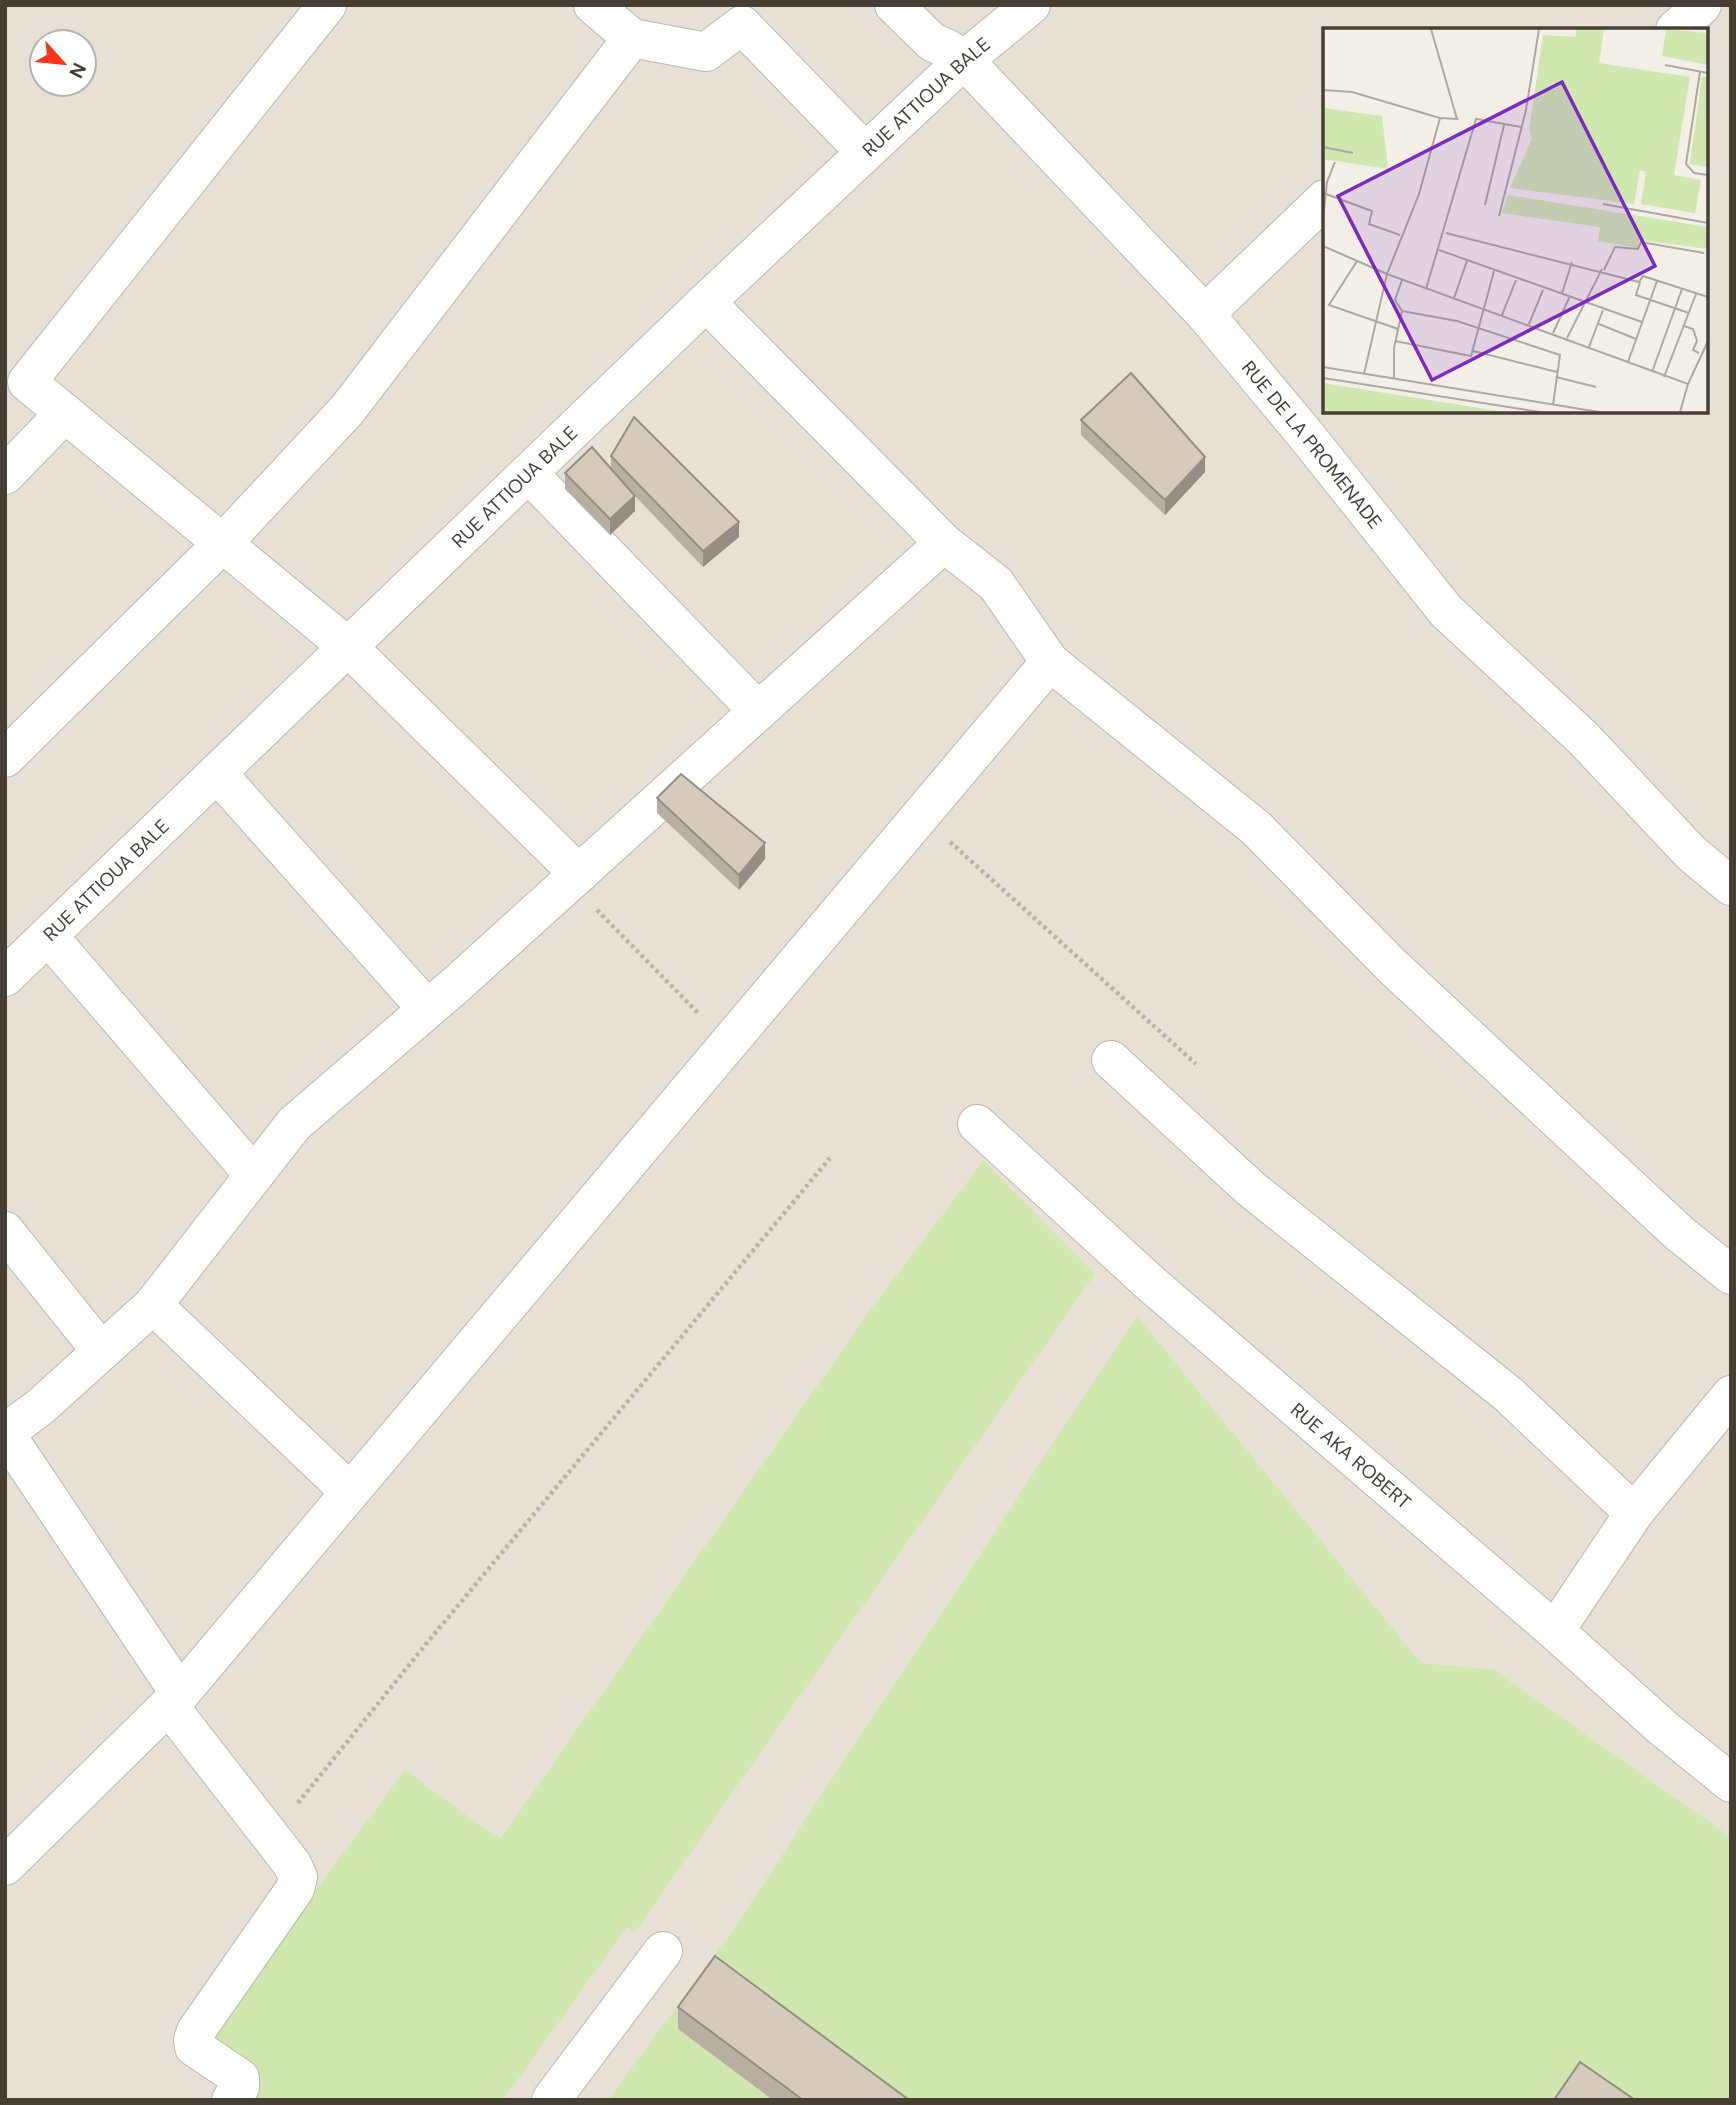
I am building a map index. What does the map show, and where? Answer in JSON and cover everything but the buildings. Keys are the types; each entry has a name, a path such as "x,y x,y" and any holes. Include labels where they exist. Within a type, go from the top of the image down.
{"street":[{"path":"327,5 27,382 347,646 574,878"},
{"path":"593,5 632,38 706,52 743,25 865,152"},
{"name":"RUE DE LA PROMENADE","path":"894,5 932,42 964,60 1205,314 1446,611 1583,738 1691,853 1731,886"},
{"name":"RUE ATTIOUA BALE","path":"5,977 706,302 964,60 1031,5"},
{"path":"1677,28 1702,5"},
{"path":"5,758 223,543 347,410 632,38"},
{"path":"1205,314 1323,201"},
{"path":"706,302 944,544 996,584 1050,662 1256,828 1392,967 1679,1233 1731,1275"},
{"path":"5,475 65,413"},
{"path":"528,473 758,711"},
{"path":"230,2100 240,2087 240,2078 194,2047 193,2040 196,2031 295,1889 298,1877 292,1864 175,1700 5,1433 40,1407 153,1305 294,1124 574,878 944,544"},
{"path":"5,1866 175,1700 1050,662"},
{"path":"217,773 427,1009"},
{"path":"49,937 254,1175"},
{"path":"1111,1060 1250,1188 1508,1394 1634,1513"},
{"name":"RUE AKA ROBERT","path":"977,1124 1149,1282 1555,1631 1663,1728 1731,1783"},
{"path":"5,1231 101,1351"},
{"path":"153,1305 349,1492"},
{"path":"1555,1631 1634,1513 1731,1395"},
{"path":"551,2100 663,1951"}],"path":[{"path":"921,815 1196,1064"},
{"path":"574,878 728,1044"},
{"path":"271,1836 426,1644 830,1158"}],"shaded area":[{"path":"5,5 1731,5 1731,1837 1495,1670 1141,2100 5,2100"}],"green space":[{"path":"983,1161 1095,1274 635,1932 627,1927 503,2100 244,2100 204,2040 405,1770 501,1838 871,1309"},
{"path":"1137,1316 1421,1663 1495,1670 1731,1837 1731,2100 608,2100 730,1934"}]}
